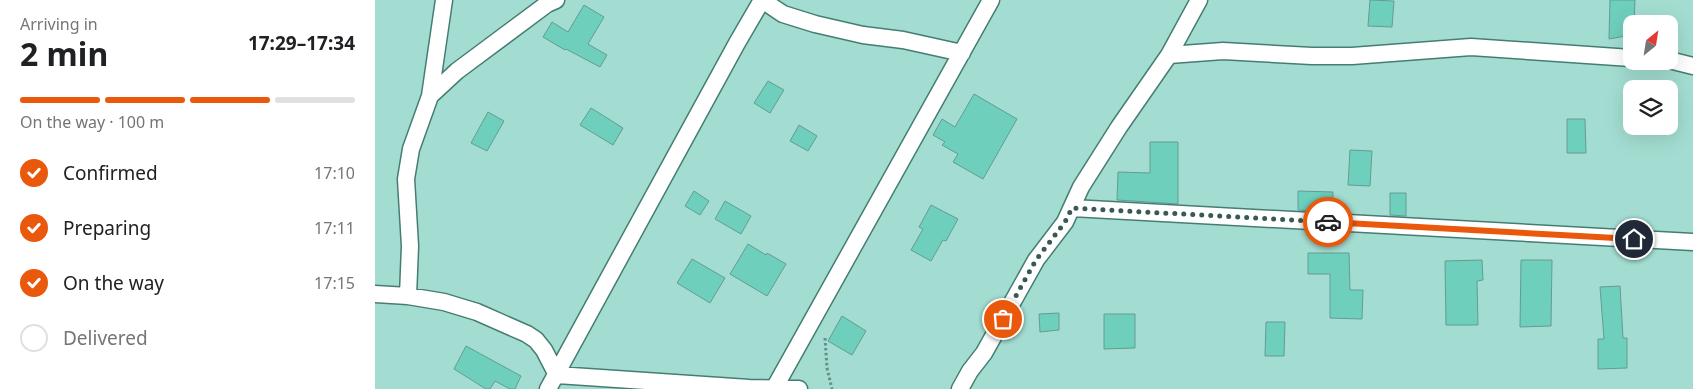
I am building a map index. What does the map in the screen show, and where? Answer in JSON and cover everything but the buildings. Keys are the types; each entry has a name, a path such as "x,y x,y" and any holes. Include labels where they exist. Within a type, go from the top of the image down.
{"street":[{"path":"408,296 410,246 406,179 411,150 430,96 444,0"},
{"path":"430,96 457,70 547,4 556,0"},
{"path":"548,389 732,51 762,0 783,14 815,24 961,53"},
{"path":"775,388 991,0"},
{"path":"960,389 970,370 984,353 1036,260 1065,222 1081,187 1119,127 1169,55 1199,0"},
{"path":"1169,55 1223,51 1312,56 1352,56 1471,47 1623,57"},
{"path":"1678,62 1693,66"},
{"path":"1072,208 1693,242"},
{"path":"375,294 408,296 444,302 477,312 527,334 536,340 544,350 557,375"},
{"path":"557,375 749,388 799,389"}],"path":[{"path":"822,302 827,368 832,389"}],"way so far":[{"path":"1003,319 1036,260 1065,222 1072,208 1328,222"}],"route":[{"path":"1328,222 1634,239"}]}
